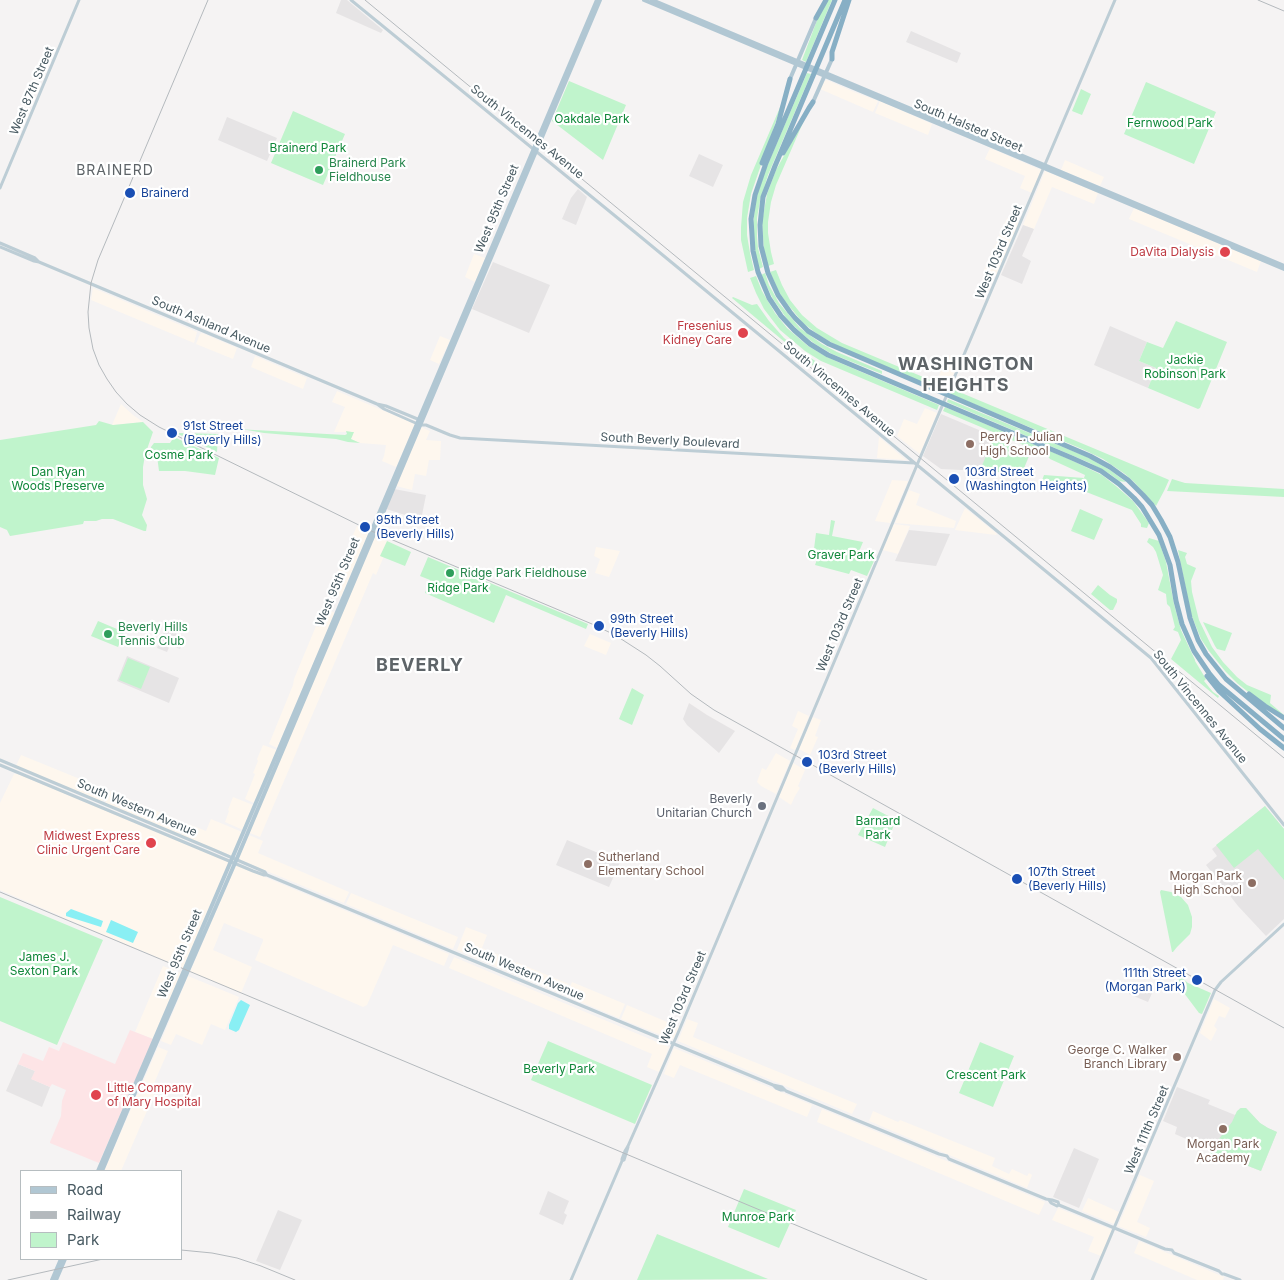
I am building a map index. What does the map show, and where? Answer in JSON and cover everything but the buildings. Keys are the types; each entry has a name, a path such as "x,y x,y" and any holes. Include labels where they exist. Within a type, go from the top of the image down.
{"highway":[{"path":"816,18 826,0"},
{"path":"755,195 766,163 835,0"},
{"path":"845,0 775,166 764,198 760,236 766,266 778,295 790,312 808,331 838,349 1090,456 1128,480 1152,506 1170,537 1178,562 1190,618 1198,640 1206,654 1226,679 1284,728"},
{"path":"832,59 832,52 849,0"},
{"path":"790,78 778,124 755,184 752,213 752,251 765,291 775,308 788,324 819,350 1090,466 1119,484 1134,498 1154,526 1164,545 1176,601 1190,645 1219,685 1284,739"},
{"path":"775,166 813,102"},
{"path":"1206,654 1241,688 1264,706 1284,718"},
{"path":"1204,666 1206,674 1219,692 1284,748"}],"main road":[{"name":"West 87th Street","path":"0,188 79,0"},
{"name":"South Vincennes Avenue","path":"351,0 1151,658 1284,824"},
{"name":"West 95th Street","path":"102,1170 599,0"},
{"name":"South Halsted Street","path":"644,0 797,63"},
{"name":"South Halsted Street","path":"652,0 825,75 1284,267"},
{"name":"West 103rd Street","path":"571,1280 625,1151 674,1044 916,464 1116,0"},
{"path":"790,78 816,18"},
{"path":"813,102 832,59"},
{"name":"South Ashland Avenue","path":"0,245 34,261 377,404 386,406 426,425"},
{"name":"South Beverly Boulevard","path":"426,425 460,438 916,464"},
{"name":"South Western Avenue","path":"0,760 234,861"},
{"name":"South Western Avenue","path":"0,765 265,872 674,1044 782,1087 784,1090 947,1156 949,1159 1058,1202 1164,1249 1172,1250 1174,1253 1219,1271 1222,1274 1240,1280"},
{"path":"50,786 64,790 69,789"},
{"name":"West 95th Street","path":"98,1170 234,861"},
{"name":"West 111th Street","path":"1092,1280 1217,987 1284,924"},
{"path":"52,1280 61,1260"},
{"path":"56,1280 65,1260"}],"shaded area":[{"path":"341,0 347,0 383,30 381,33 336,13"},
{"path":"911,31 961,53 957,63 906,42"},
{"path":"827,80 878,101 873,112 820,89 824,81"},
{"path":"880,101 932,124 928,135 875,113"},
{"path":"227,117 277,138 267,161 218,140"},
{"path":"990,148 1041,170 1032,193 1020,188 1025,176 985,159"},
{"path":"699,154 723,165 713,187 689,176"},
{"path":"1065,160 1104,177 1100,186 1061,170"},
{"path":"1045,171 1098,193 1094,204 1052,187 1034,229 1023,225"},
{"path":"578,189 587,197 576,225 562,219 571,198"},
{"path":"1134,208 1261,261 1257,272 1129,219"},
{"path":"1007,218 1019,223 1008,248 996,243"},
{"path":"1023,225 1034,229 1022,256 1031,261 1022,284 1001,275"},
{"path":"995,245 1007,250 996,275 984,270"},
{"path":"474,254 485,258 475,282 465,277"},
{"path":"493,262 550,285 529,333 472,309"},
{"path":"93,288 197,332 194,343 91,300"},
{"path":"1110,326 1147,342 1139,361 1156,368 1148,388 1094,365"},
{"path":"202,333 237,348 233,359 196,344"},
{"path":"440,336 450,340 439,364 430,360"},
{"path":"948,355 960,360 950,382 946,384 937,380"},
{"path":"255,356 307,378 303,389 251,367"},
{"path":"337,391 415,424 396,467 382,461 386,445 360,443 351,439 353,432 334,432 345,407 332,402"},
{"path":"121,404 133,415 143,422 112,425"},
{"path":"925,408 937,413 920,454 897,436 904,419 917,424"},
{"name":"Percy L. Julian High School","path":"941,414 1031,452 1022,473 941,469 923,456"},
{"path":"421,427 430,431 426,440 441,441 440,460 429,460 426,476 415,474 412,490 396,486"},
{"path":"879,437 906,460 877,458"},
{"path":"892,480 908,481 890,523 875,521"},
{"path":"394,489 426,495 421,520 386,509"},
{"path":"909,490 920,494 916,505 956,521 954,528 895,523"},
{"path":"965,508 997,534 955,530"},
{"path":"894,524 910,526 898,554 883,550"},
{"path":"357,526 369,532 341,597 330,592 343,559 347,560 353,546 349,544"},
{"path":"909,530 950,534 936,566 895,561"},
{"path":"375,536 390,542 376,575 373,573 260,837 250,833 249,832"},
{"path":"596,547 620,551 609,577 595,573 600,559 594,556"},
{"path":"327,609 335,613 277,748 269,744 316,626 319,627"},
{"path":"165,629 185,637 180,649 170,645 167,652 157,648"},
{"path":"590,634 611,643 606,655 584,646"},
{"path":"127,656 179,678 169,703 117,681"},
{"path":"689,703 735,731 719,753 687,725 683,719"},
{"path":"798,711 809,716 795,750 790,748 798,729 792,726"},
{"path":"813,717 821,720 815,736 818,737 810,755 799,749"},
{"path":"263,745 277,750 254,803 245,799 255,774 253,773"},
{"path":"776,753 790,761 776,794 757,782 762,768 766,770"},
{"path":"21,755 107,790 102,802 16,766"},
{"path":"793,763 805,770 798,786 800,788 791,805 779,797"},
{"path":"14,774 18,774 229,862 183,968 0,890 0,803"},
{"path":"110,791 183,822 179,834 105,803"},
{"path":"233,797 253,805 243,830 225,822"},
{"name":"Morgan Park High School","path":"1265,806 1284,829 1284,919 1266,936 1238,906 1206,865 1217,856 1212,849"},
{"path":"211,819 242,832 232,856 181,835 186,823 206,831"},
{"path":"249,835 263,841 258,853 349,892 344,903 240,860 239,857"},
{"name":"Sutherland Elementary School","path":"567,840 620,862 609,887 556,865"},
{"path":"236,865 449,954 444,966 393,945 367,1005 363,1007 255,960 263,939 224,923 213,950 252,967 241,993 190,972"},
{"path":"351,893 458,937 453,949 346,904"},
{"path":"466,927 487,935 482,948 514,961 509,972 457,950"},
{"path":"454,957 669,1047 659,1072 647,1067 652,1054 449,968"},
{"path":"516,962 569,984 564,995 512,973"},
{"path":"163,966 181,973 153,1039 135,1032"},
{"path":"188,976 239,997 225,1030 211,1024 202,1045 176,1034 171,1045 161,1041"},
{"path":"572,982 625,1004 619,1018 566,996"},
{"path":"1134,983 1153,991 1148,1002 1129,994"},
{"path":"1214,999 1230,1008 1225,1018 1219,1016 1214,1026 1217,1029 1211,1041 1200,1033"},
{"path":"627,1005 679,1027 673,1039 621,1019"},
{"path":"687,1019 698,1023 693,1037 857,1104 852,1114 678,1041"},
{"name":"Little Company of Mary Hospital","path":"130,1030 153,1039 99,1163 50,1143 61,1116 62,1101 66,1090 52,1084 50,1087 31,1079 35,1071 18,1064 23,1053 43,1061 49,1047 59,1051 63,1042 115,1064"},
{"path":"158,1047 168,1051 152,1088 156,1090 121,1170 104,1170"},
{"path":"674,1048 812,1105 807,1117 680,1065 674,1078 664,1074"},
{"path":"18,1064 35,1071 32,1079 50,1087 42,1107 6,1091"},
{"name":"Morgan Park Academy","path":"1177,1087 1210,1100 1208,1104 1235,1115 1240,1108 1246,1108 1260,1123 1277,1132 1261,1171 1243,1164 1213,1160 1209,1155 1213,1146 1195,1138 1193,1142 1175,1134 1177,1127 1163,1121"},
{"path":"822,1109 1045,1202 1039,1215 817,1122"},
{"path":"873,1111 995,1158 992,1166 1009,1174 1012,1169 1027,1176 1029,1173 1032,1175 1027,1188 869,1121"},
{"path":"1074,1148 1099,1159 1079,1208 1053,1197"},
{"path":"1140,1175 1154,1181 1137,1222 1150,1228 1146,1237 1118,1226"},
{"path":"548,1191 569,1201 564,1213 567,1215 563,1225 539,1214"},
{"path":"1088,1198 1119,1212 1114,1224 1082,1211"},
{"path":"1058,1208 1112,1230 1101,1256 1088,1251 1094,1237 1052,1220"},
{"path":"278,1210 302,1220 280,1270 256,1261"},
{"path":"1139,1241 1224,1277 1223,1280 1197,1280 1134,1253"}],"green space":[{"path":"827,0 832,0 806,62 802,60 819,15"},
{"path":"807,73 811,74 768,175 760,201 757,218 757,236 763,267 759,269 755,253 753,225 756,198 765,171"},
{"name":"Oakdale Park","path":"569,81 626,105 603,160 552,121"},
{"name":"Fernwood Park","path":"1146,82 1216,112 1194,164 1124,134"},
{"path":"1081,89 1091,94 1082,115 1072,111"},
{"path":"784,98 751,194 747,218 747,235 754,270 748,272 741,240 743,202 751,175"},
{"name":"Brainerd Park","path":"293,111 345,134 323,185 271,163"},
{"path":"805,118 776,185 771,202 768,233 774,264 768,266 764,251 762,222 767,194 776,170"},
{"path":"776,270 790,300 802,315 817,328 842,343 947,387 945,392 840,347 820,336 803,323 779,292 770,272"},
{"path":"765,273 779,303 800,328 822,344 882,371 882,374 832,354 801,333 787,319 773,299 761,275"},
{"path":"756,276 762,291 775,313 787,328 808,346 838,362 939,405 937,410 821,361 805,351 780,330 764,309 750,278"},
{"path":"732,298 752,305 757,304 784,338 820,364 817,369"},
{"name":"Jackie Robinson Park","path":"1176,321 1227,342 1198,409 1148,388 1156,368 1139,361 1147,342 1163,348"},
{"path":"952,389 1169,480 1156,506 1125,474 1103,459 950,394"},
{"path":"948,399 1087,457 1126,482 1119,481 1090,463 947,402"},
{"path":"945,407 1102,475 1133,501 1149,523 1147,528 1141,527 1132,510 1066,484 1041,483 1044,475 1084,478 1085,475 1050,459 1047,455 943,411"},
{"name":"Dan Ryan Woods Preserve","path":"99,421 113,425 143,422 153,432 143,467 143,485 147,499 142,515 147,525 146,531 113,519 102,519 10,536 7,530 0,527 0,440 96,425"},
{"path":"182,426 345,435 347,434 346,431 354,432 351,439 360,443 247,430"},
{"path":"178,434 218,434 217,452"},
{"name":"Cosme Park","path":"174,437 219,458 215,475 185,471 159,471 157,456 148,457 151,447 154,443 170,443"},
{"path":"993,438 1030,453 1022,473 980,471"},
{"path":"1172,479 1185,483 1284,489 1284,497 1167,491"},
{"path":"1080,509 1103,519 1094,540 1071,531"},
{"name":"Graver Park","path":"831,520 835,521 832,536 863,542 858,554 874,561 867,576 851,570 849,574 815,565 820,551 814,549 816,533 829,535"},
{"path":"1149,538 1159,541 1166,562 1181,630 1195,661 1206,679 1204,681 1219,696 1218,698 1171,659 1181,640 1178,632 1173,630 1175,627 1170,607 1167,604 1166,594 1158,590 1163,575 1156,552 1147,542"},
{"path":"387,541 411,552 405,566 380,556"},
{"path":"1178,550 1187,553 1185,557 1187,564 1196,568 1191,581 1192,592 1199,620 1212,647 1237,677 1247,685 1271,695 1270,703 1284,717 1238,684 1225,671 1201,639 1191,614"},
{"name":"Ridge Park","path":"428,557 588,624 586,629 506,595 494,623 425,593 430,580 420,576"},
{"path":"1098,585 1117,599 1113,610 1110,610 1091,594"},
{"name":"Beverly Hills Tennis Club","path":"98,621 124,632 118,647 91,636"},
{"path":"1203,622 1232,633 1225,651 1217,649"},
{"path":"128,658 150,667 141,689 119,680"},
{"path":"632,688 644,695 632,725 619,719"},
{"path":"1265,806 1284,829 1284,880 1258,849 1234,868 1216,845"},
{"name":"Barnard Park","path":"873,808 896,820 885,847 858,835"},
{"path":"1161,890 1181,897 1188,905 1192,917 1190,934 1173,952 1160,892"},
{"name":"James J. Sexton Park","path":"0,897 103,940 57,1045 0,1021"},
{"path":"1176,970 1183,974 1181,977 1188,983 1211,993 1202,1014 1199,1013 1184,993"},
{"name":"Beverly Park","path":"548,1041 652,1085 635,1124 531,1080"},
{"name":"Crescent Park","path":"980,1042 1014,1056 993,1107 959,1093"},
{"path":"1241,1108 1246,1108 1260,1123 1277,1132 1261,1171 1232,1161 1214,1160 1210,1156 1212,1148"},
{"name":"Munroe Park","path":"744,1189 796,1210 779,1248 728,1227"},
{"path":"657,1234 768,1279 637,1280"}],"water":[{"path":"71,909 103,921 101,927 66,916 66,913"},
{"path":"111,920 138,932 133,943 106,932"},
{"path":"241,1000 250,1005 239,1030 236,1032 229,1029 229,1025"}],"railway":[{"path":"208,0 98,260 91,283 88,312 93,349 107,379 127,404 159,427 369,530 615,635 646,655 691,694 714,710 1284,1028"},
{"path":"365,0 1284,758"},
{"path":"1258,0 1284,11"},
{"path":"0,892 927,1280"},
{"path":"182,1250 237,1258 295,1280"},
{"path":"8,1280 98,1260"}],"place":[{"name":"Brainerd Park Fieldhouse","path":"319,170"},
{"name":"Brainerd","path":"130,193"},
{"name":"DaVita Dialysis","path":"1225,252"},
{"name":"Fresenius Kidney Care","path":"743,333"},
{"name":"91st Street (Beverly Hills)","path":"172,433"},
{"name":"Percy L. Julian High School","path":"970,444"},
{"name":"103rd Street (Washington Heights)","path":"954,479"},
{"name":"95th Street (Beverly Hills)","path":"365,527"},
{"name":"Ridge Park Fieldhouse","path":"450,573"},
{"name":"99th Street (Beverly Hills)","path":"599,626"},
{"name":"Beverly Hills Tennis Club","path":"108,634"},
{"name":"103rd Street (Beverly Hills)","path":"807,762"},
{"name":"Beverly Unitarian Church","path":"762,806"},
{"name":"Midwest Express Clinic Urgent Care","path":"151,843"},
{"name":"Sutherland Elementary School","path":"588,864"},
{"name":"107th Street (Beverly Hills)","path":"1017,879"},
{"name":"Morgan Park High School","path":"1252,883"},
{"name":"111th Street (Morgan Park)","path":"1197,980"},
{"name":"George C. Walker Branch Library","path":"1177,1057"},
{"name":"Little Company of Mary Hospital","path":"96,1095"},
{"name":"Morgan Park Academy","path":"1223,1129"}],"district":[{"name":"BRAINERD","path":"115,171"},
{"name":"WASHINGTON HEIGHTS","path":"966,375"},
{"name":"BEVERLY","path":"420,666"}]}
